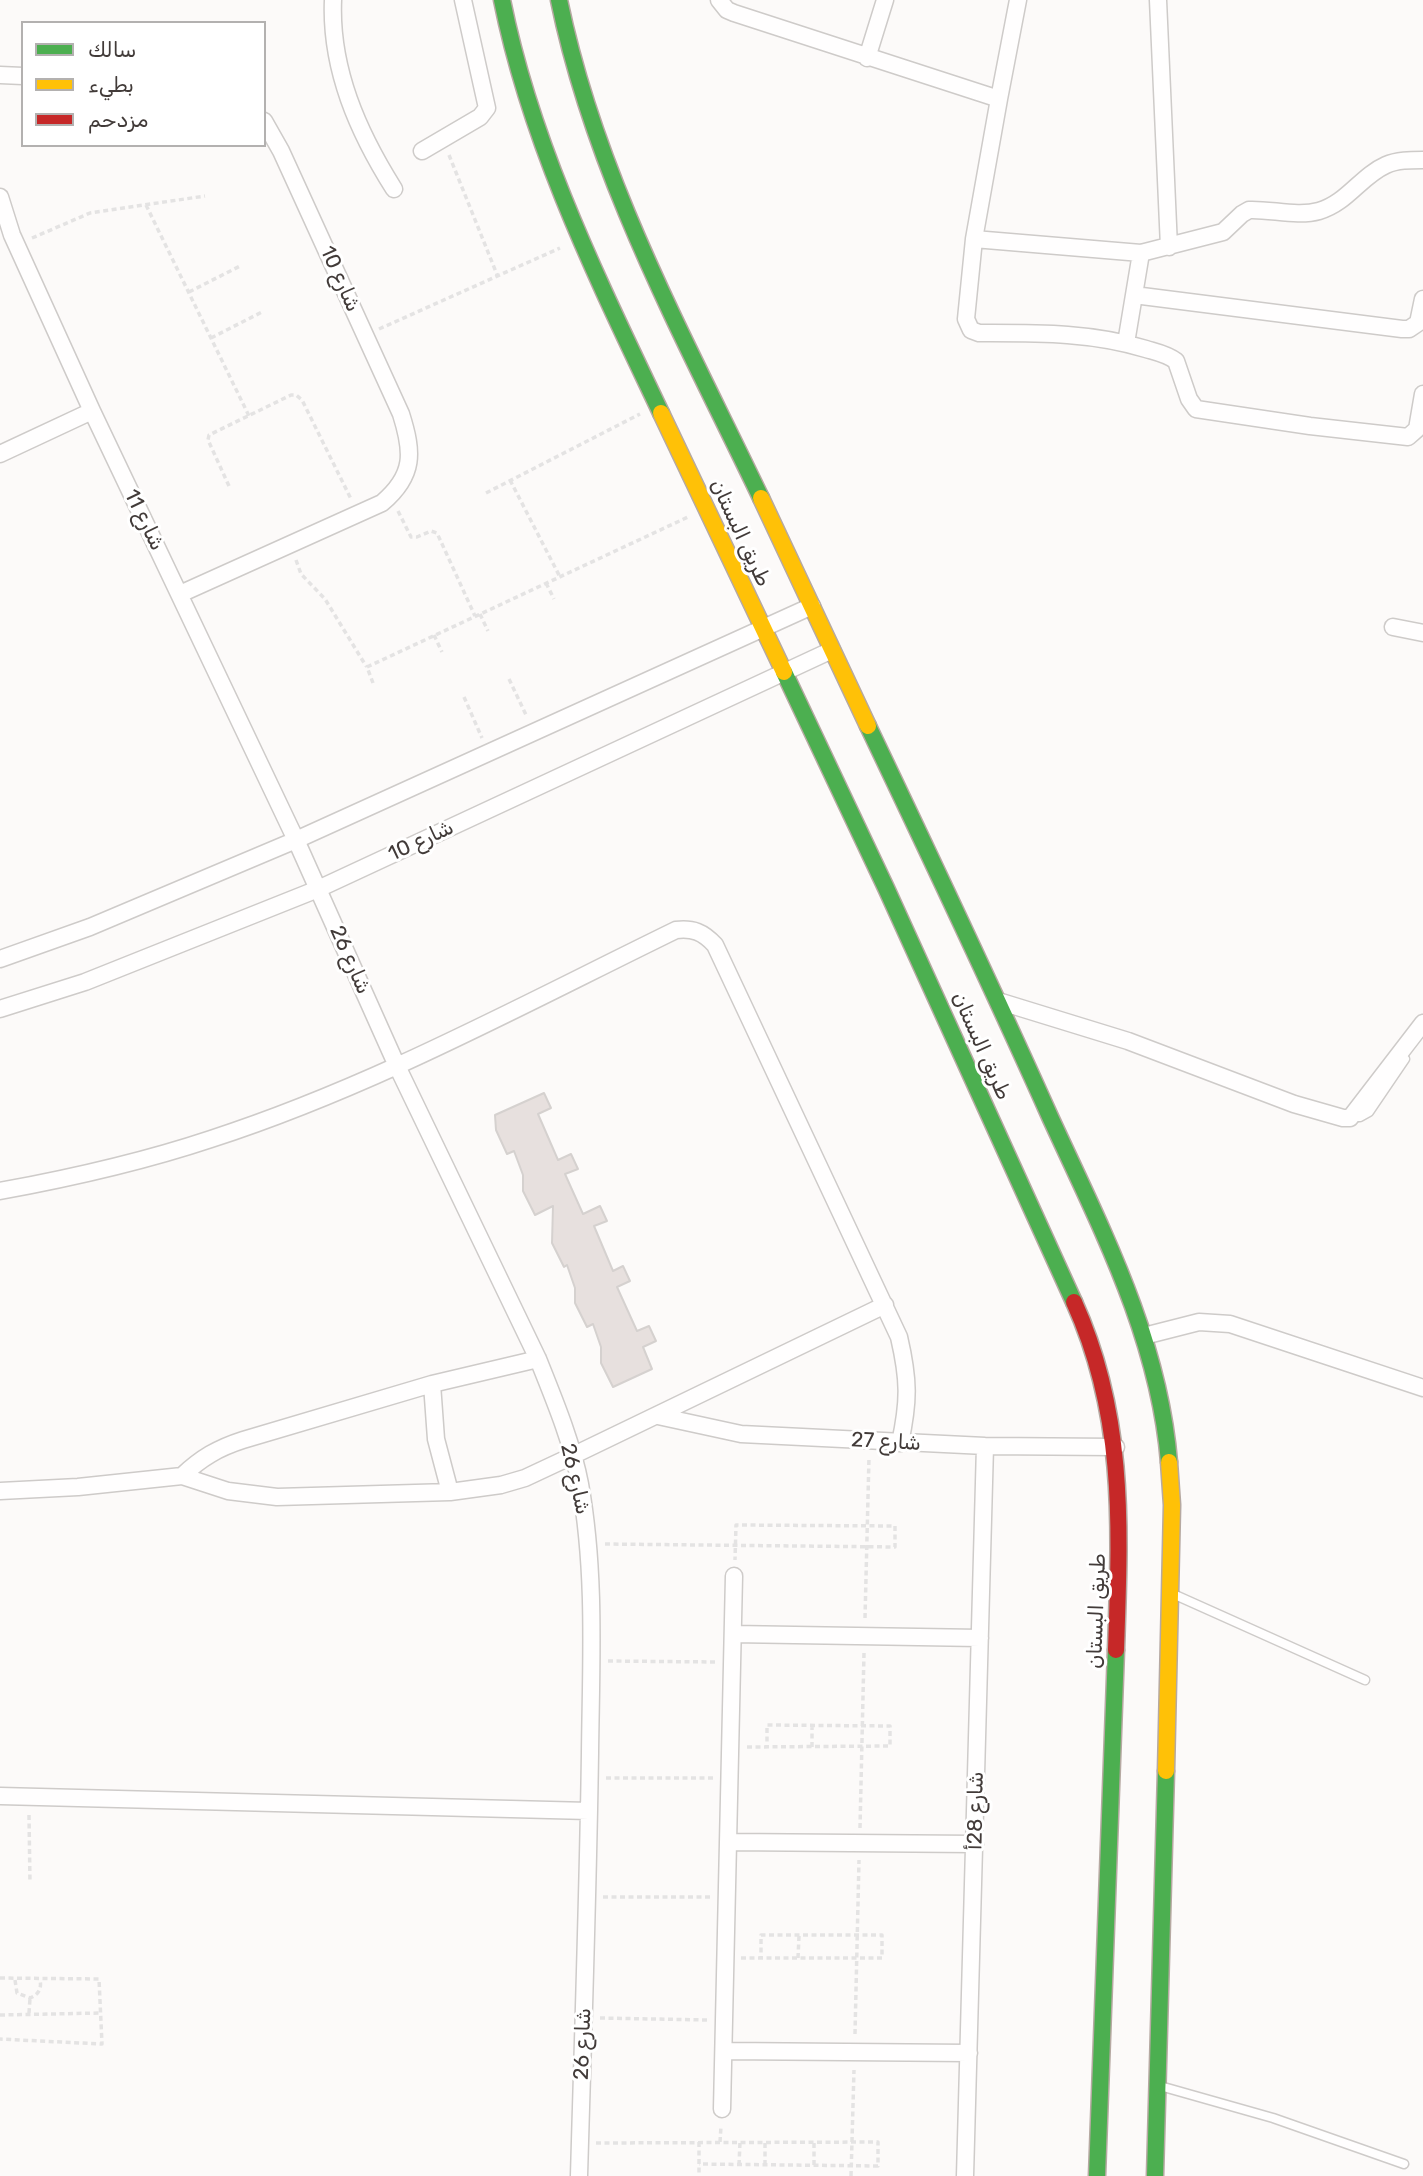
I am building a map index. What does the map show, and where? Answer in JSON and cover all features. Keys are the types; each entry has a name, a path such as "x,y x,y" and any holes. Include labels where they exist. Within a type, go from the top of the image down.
{"main road":[{"name":"طريق البستان","path":"502,0 528,103 581,238 762,629 886,888 1082,1318 1104,1383 1116,1447 1120,1539 1097,2176"},
{"name":"طريق البستان","path":"559,0 572,60 616,188 640,243 998,1002 1111,1250 1144,1336 1160,1400 1172,1505 1155,2176"}],"street":[{"path":"333,0 338,60 350,106 369,149 394,189"},
{"path":"422,151 483,115 488,104 463,0"},
{"path":"719,0 734,13 999,99"},
{"path":"867,58 886,0"},
{"path":"1018,0 974,239 966,319 971,330 979,333 1068,334 1126,343 1174,359 1189,399 1196,409 1203,411 1404,437 1413,434 1417,429 1423,394"},
{"path":"1157,0 1169,247"},
{"path":"0,75 21,76"},
{"name":"شارع 10","path":"266,125 281,151 401,414 410,447 406,473 391,495"},
{"path":"974,239 1141,253 1224,232 1249,210 1318,211 1341,201 1387,164 1423,160"},
{"name":"شارع 11","path":"0,197 17,245 92,411 296,840"},
{"path":"1126,343 1141,253"},
{"path":"1134,295 1402,329 1418,323 1423,299"},
{"path":"0,454 92,411"},
{"path":"180,594 382,503 391,495"},
{"path":"0,959 90,927 296,840 812,606"},
{"path":"1393,627 1423,633"},
{"name":"شارع 10","path":"0,1009 85,982 318,889 832,650"},
{"name":"شارع 26","path":"296,840 397,1066 538,1359 579,1481 589,1544 591,1661 579,2176"},
{"path":"0,1191 131,1163 212,1139 291,1110 397,1066 676,930 698,931 715,945 899,1337 908,1372 908,1408 900,1443"},
{"path":"998,1002 1128,1041 1294,1104 1343,1118 1350,1118 1423,1023"},
{"path":"0,1491 78,1487 182,1476 228,1491 277,1497 450,1492 501,1485 525,1478 658,1416 885,1305"},
{"path":"1144,1336 1199,1322 1230,1324 1423,1388"},
{"path":"182,1476 219,1448 432,1384 538,1359"},
{"path":"432,1384 436,1439 450,1492"},
{"name":"شارع 27","path":"658,1416 741,1434 985,1446 1116,1447"},
{"name":"شارع 28أ","path":"965,2176 985,1446"},
{"path":"722,2109 734,1576"},
{"path":"733,1634 980,1638"},
{"path":"0,1796 589,1811"},
{"path":"728,1842 975,1844"},
{"path":"724,2051 968,2053"}],"lane":[{"path":"1350,1118 1369,1112 1423,1031"},
{"path":"1171,1593 1366,1680"},
{"path":"1158,2085 1273,2118 1404,2164"}],"path":[{"path":"443,139 498,277"},
{"path":"17,245 90,213 205,196"},
{"path":"146,205 249,416"},
{"path":"365,335 581,238"},
{"path":"188,292 242,265"},
{"path":"211,338 262,312"},
{"path":"229,486 208,437 291,395 299,396 358,514"},
{"path":"486,493 657,405"},
{"path":"510,480 560,577"},
{"path":"391,495 411,537 430,531 437,533 477,615 488,631"},
{"path":"367,667 706,509"},
{"path":"291,544 301,574 325,599 367,667 373,683"},
{"path":"545,583 554,599"},
{"path":"434,635 442,652"},
{"path":"509,679 534,732"},
{"path":"464,697 489,752"},
{"path":"851,2176 870,1441"},
{"path":"589,1544 735,1545 867,1546 895,1547 895,1526 736,1525 735,1545 734,1576"},
{"path":"591,1661 732,1662"},
{"path":"731,1747 767,1747 811,1747 890,1746 890,1726 767,1725 767,1747"},
{"path":"811,1747 812,1725"},
{"path":"589,1777 730,1778"},
{"path":"29,1797 30,1883"},
{"path":"587,1897 727,1897"},
{"path":"726,1959 882,1958 882,1935 761,1935 761,1958"},
{"path":"798,1958 799,1935"},
{"path":"0,1978 99,1979 102,2044 0,2039"},
{"path":"15,1980 17,1993 30,1998"},
{"path":"29,2013 30,1998 40,1989 40,1980"},
{"path":"0,2015 100,2013"},
{"path":"583,2018 724,2020"},
{"path":"699,2142 699,2176"},
{"path":"739,2165 740,2142"},
{"path":"765,2142 765,2165"},
{"path":"580,2143 878,2143 878,2166 699,2164"},
{"path":"814,2143 814,2165"}],"building":[{"path":"544,1093 551,1108 538,1114 558,1160 571,1154 578,1169 565,1174 583,1214 600,1206 607,1221 594,1226 613,1271 623,1266 630,1281 617,1287 637,1331 649,1326 656,1341 643,1347 652,1369 613,1387 601,1363 601,1347 593,1324 587,1327 575,1303 575,1288 567,1265 564,1267 552,1243 553,1206 535,1215 523,1191 523,1175 514,1151 507,1154 496,1130 495,1115"}],"traffic: fast":[{"path":"502,0 530,107 548,159 591,262 661,413"},
{"path":"559,0 575,65 618,192 673,316 761,498"},
{"path":"784,672 886,888 1074,1302"},
{"path":"868,726 1108,1244 1141,1329 1154,1372 1169,1462"},
{"path":"1097,2176 1116,1650"},
{"path":"1155,2176 1166,1771"}],"traffic: slow":[{"path":"661,413 784,672"},
{"path":"761,498 868,726"},
{"path":"1166,1771 1172,1505 1169,1462"}],"traffic: jam":[{"path":"1074,1302 1091,1345 1111,1430 1118,1516 1116,1650"}]}
